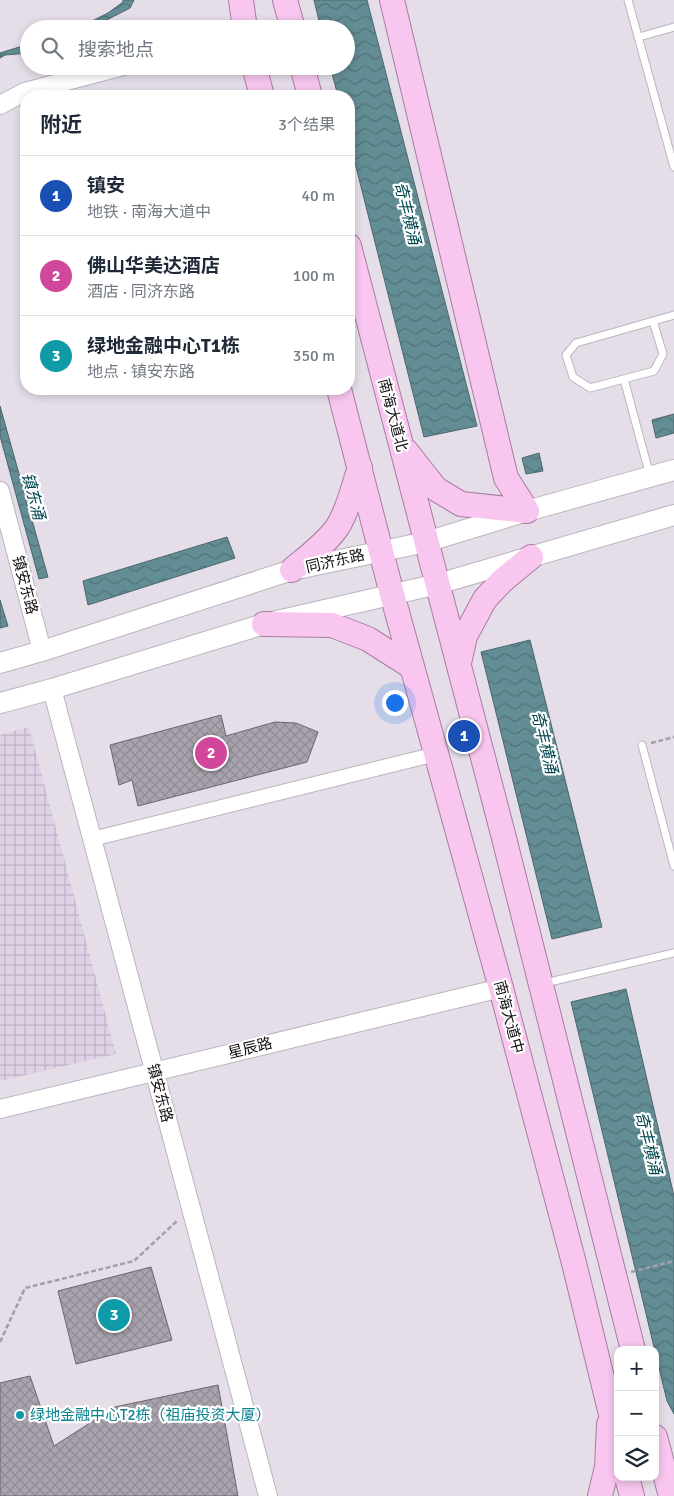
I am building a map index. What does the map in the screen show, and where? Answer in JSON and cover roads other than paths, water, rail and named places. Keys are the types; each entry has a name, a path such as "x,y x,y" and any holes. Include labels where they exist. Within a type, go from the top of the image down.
{"highway":[{"path":"241,0 244,20"},
{"path":"286,0 290,20"},
{"path":"293,20 297,0"},
{"path":"392,0 506,478 526,511"},
{"path":"256,75 260,90"},
{"path":"304,75 308,90"},
{"name":"南海大道北","path":"355,269 438,584"},
{"path":"341,395 392,594"},
{"path":"401,445 436,488 461,504 526,511"},
{"path":"292,570 318,548 338,526 360,467"},
{"path":"459,664 465,636 485,599 502,581 531,557"},
{"path":"438,584 632,1346"},
{"name":"南海大道中","path":"392,594 568,1236 616,1436"},
{"path":"264,624 332,625 368,639 412,667"},
{"path":"568,1236 579,1242 596,1241 605,1237"},
{"path":"600,1496 607,1467 609,1410"},
{"path":"659,1426 674,1450"},
{"path":"659,1452 671,1496"},
{"path":"628,1481 632,1496"}],"main road":[{"name":"同济东路","path":"0,663 292,570 426,542 526,511 674,470"},
{"path":"0,704 52,690 264,624 438,584 674,515"}],"street":[{"path":"32,90 88,75"},
{"path":"0,105 20,95"},
{"name":"镇安东路","path":"0,491 42,651"},
{"name":"镇安东路","path":"52,690 268,1496"},
{"path":"92,839 436,754"},
{"name":"星辰路","path":"0,1109 501,988"}],"lane":[{"path":"628,0 674,167"},
{"path":"638,37 674,27"},
{"path":"653,321 663,354 654,371 590,388 573,377 566,355 576,342 674,315"},
{"path":"624,379 650,476"},
{"path":"642,745 674,866"},
{"path":"540,984 674,953"}],"water":[{"path":"123,0 134,0 130,8 107,20 94,20 108,13 123,2"},
{"name":"奇丰横涌","path":"314,0 367,0 477,426 424,437 355,163 355,90 336,90 332,75 355,75 355,20 319,20"},
{"path":"20,47 20,54 5,55 0,58 0,53"},
{"path":"0,406 48,577 39,579 0,436"},
{"path":"674,414 674,433 656,438 652,420"},
{"path":"539,453 543,471 526,474 522,458"},
{"path":"227,537 235,558 88,605 83,581"},
{"path":"0,600 8,626 0,628"},
{"name":"奇丰横涌","path":"530,640 602,927 552,939 481,652"},
{"name":"奇丰横涌","path":"626,989 674,1196 674,1414 667,1401 659,1368 659,1346 654,1346 571,1002"}],"place":[{"name":"镇安","path":"464,736"},
{"name":"佛山华美达酒店","path":"211,753"},
{"name":"绿地金融中心T1栋","path":"114,1315"},
{"name":"绿地金融中心T2栋（祖庙投资大厦）","path":"20,1415"}],"water label":[{"name":"镇东涌","path":"34,496"}]}
